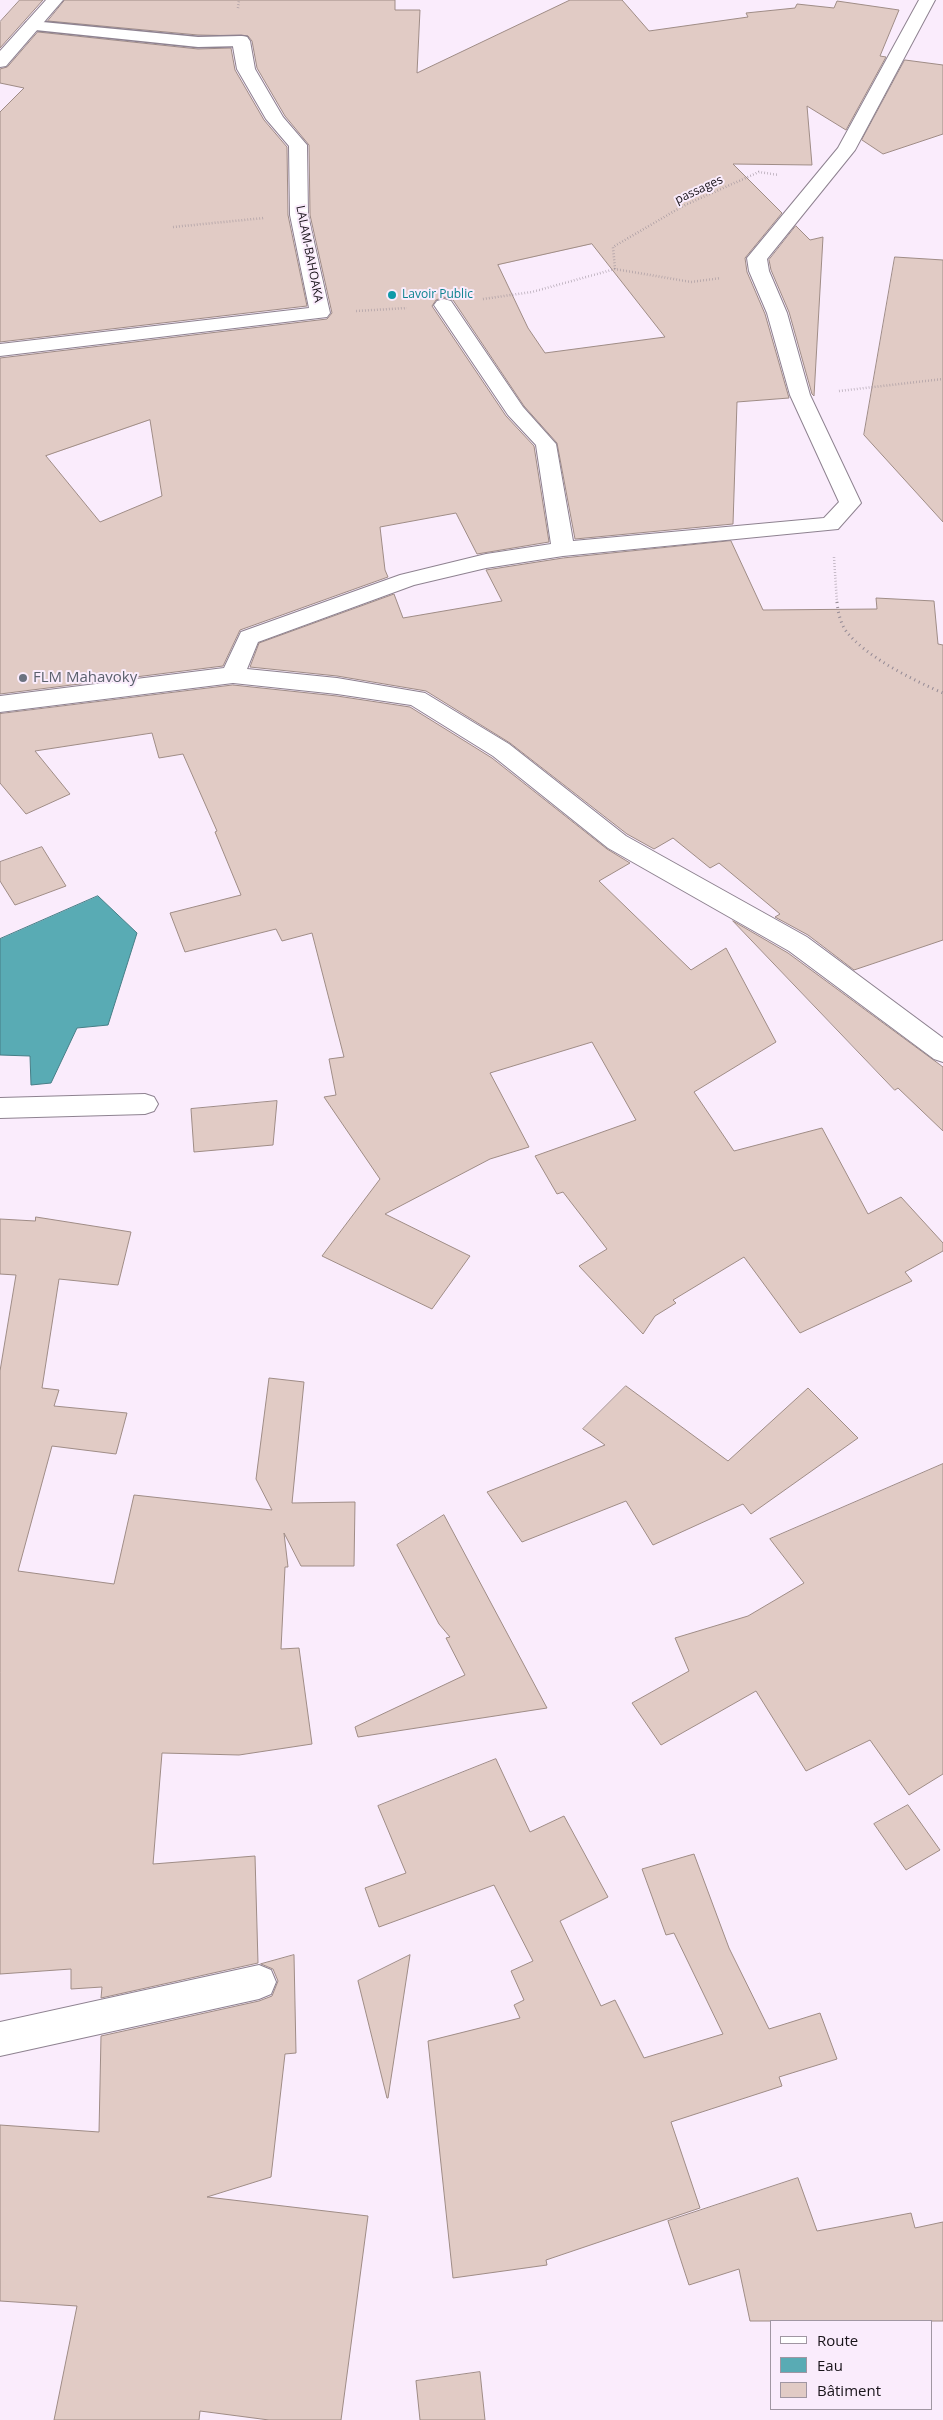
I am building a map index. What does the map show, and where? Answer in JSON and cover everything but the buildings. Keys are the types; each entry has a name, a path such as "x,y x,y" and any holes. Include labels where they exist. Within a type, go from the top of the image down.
{"street":[{"path":"0,62 55,0"},
{"path":"233,675 249,638 408,580 486,561 563,549 830,524 850,503 800,396 777,312 758,271 757,258 846,150 928,0"},
{"name":"LALAM-BAHOAKA","path":"0,350 320,313 299,215 298,145 276,119 246,69 242,40"},
{"path":"444,305 515,411 546,444 563,549"},
{"path":"0,704 233,675 337,686 417,698 501,750 617,842 798,944 943,1052"},
{"path":"0,1108 145,1104"},
{"path":"0,2039 259,1982"}],"lane":[{"name":"LALAM-BAHOAKA","path":"32,26 198,42 242,40"}],"path":[{"name":"passages","path":"758,271 691,282 615,269 613,247 684,206 759,172 822,180"},
{"path":"173,227 224,221"},
{"path":"800,396 943,379"},
{"path":"830,524 841,623 858,644 927,687 943,693"}],"water":[{"path":"98,896 137,933 108,1025 77,1028 51,1083 31,1085 30,1056 0,1055 0,939"}],"place":[{"name":"Lavoir Public","path":"392,295"},
{"name":"FLM Mahavoky","path":"23,678"}]}
